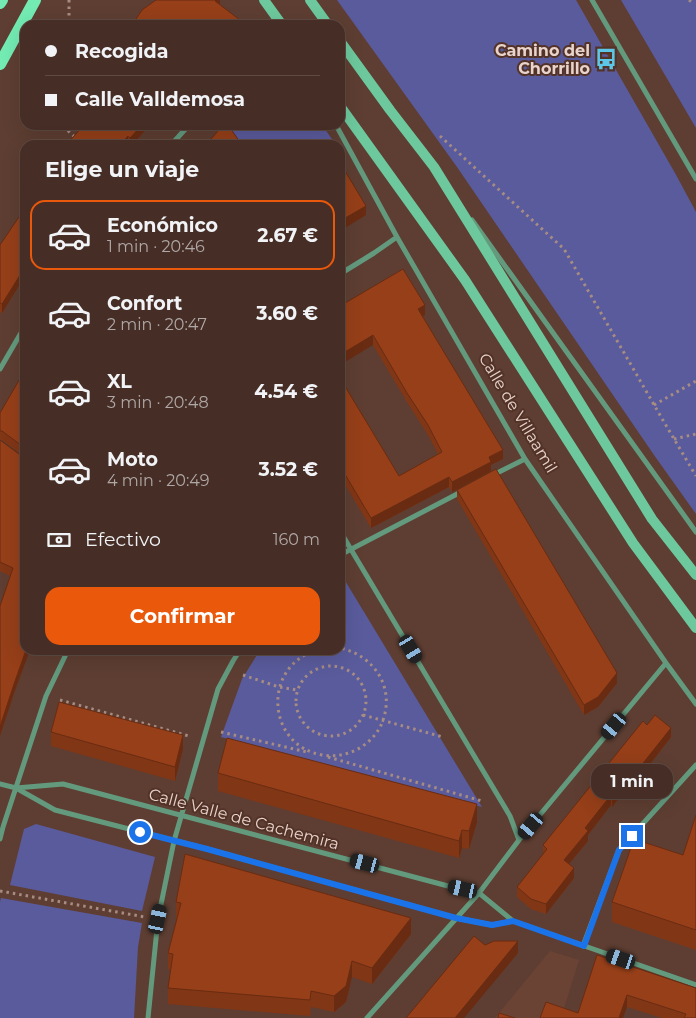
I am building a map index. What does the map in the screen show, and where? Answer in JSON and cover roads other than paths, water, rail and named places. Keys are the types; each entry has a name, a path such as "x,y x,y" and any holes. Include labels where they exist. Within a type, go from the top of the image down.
{"main road":[{"path":"24,20 35,0"},
{"path":"264,0 277,20"},
{"path":"310,0 324,20"},
{"path":"0,64 20,27"},
{"path":"345,48 434,167 652,519 696,575"},
{"name":"Calle de Villaamil","path":"345,113 465,280 633,543 696,628"}],"street":[{"path":"592,0 696,179"},
{"path":"176,140 184,130"},
{"name":"Calle de Villaamil","path":"345,141 525,459 696,704"},
{"path":"434,167 696,532"},
{"path":"345,271 398,237"},
{"path":"0,369 20,335"},
{"path":"490,477 525,459"},
{"path":"345,553 464,490"},
{"path":"345,539 510,816 519,840"},
{"path":"0,839 46,696 66,655"},
{"path":"148,1018 158,919 174,841 218,689 236,655"},
{"path":"367,1018 479,893 519,840 666,663"},
{"path":"584,946 619,850 696,765"},
{"name":"Calle Valle de Cachemira","path":"0,784 16,788 55,810 456,918 492,925 513,921"},
{"name":"Calle Valle de Cachemira","path":"16,788 63,784 479,893 513,921 696,985"}],"place":[{"name":"Camino del Chorrillo","path":"606,59"}]}
